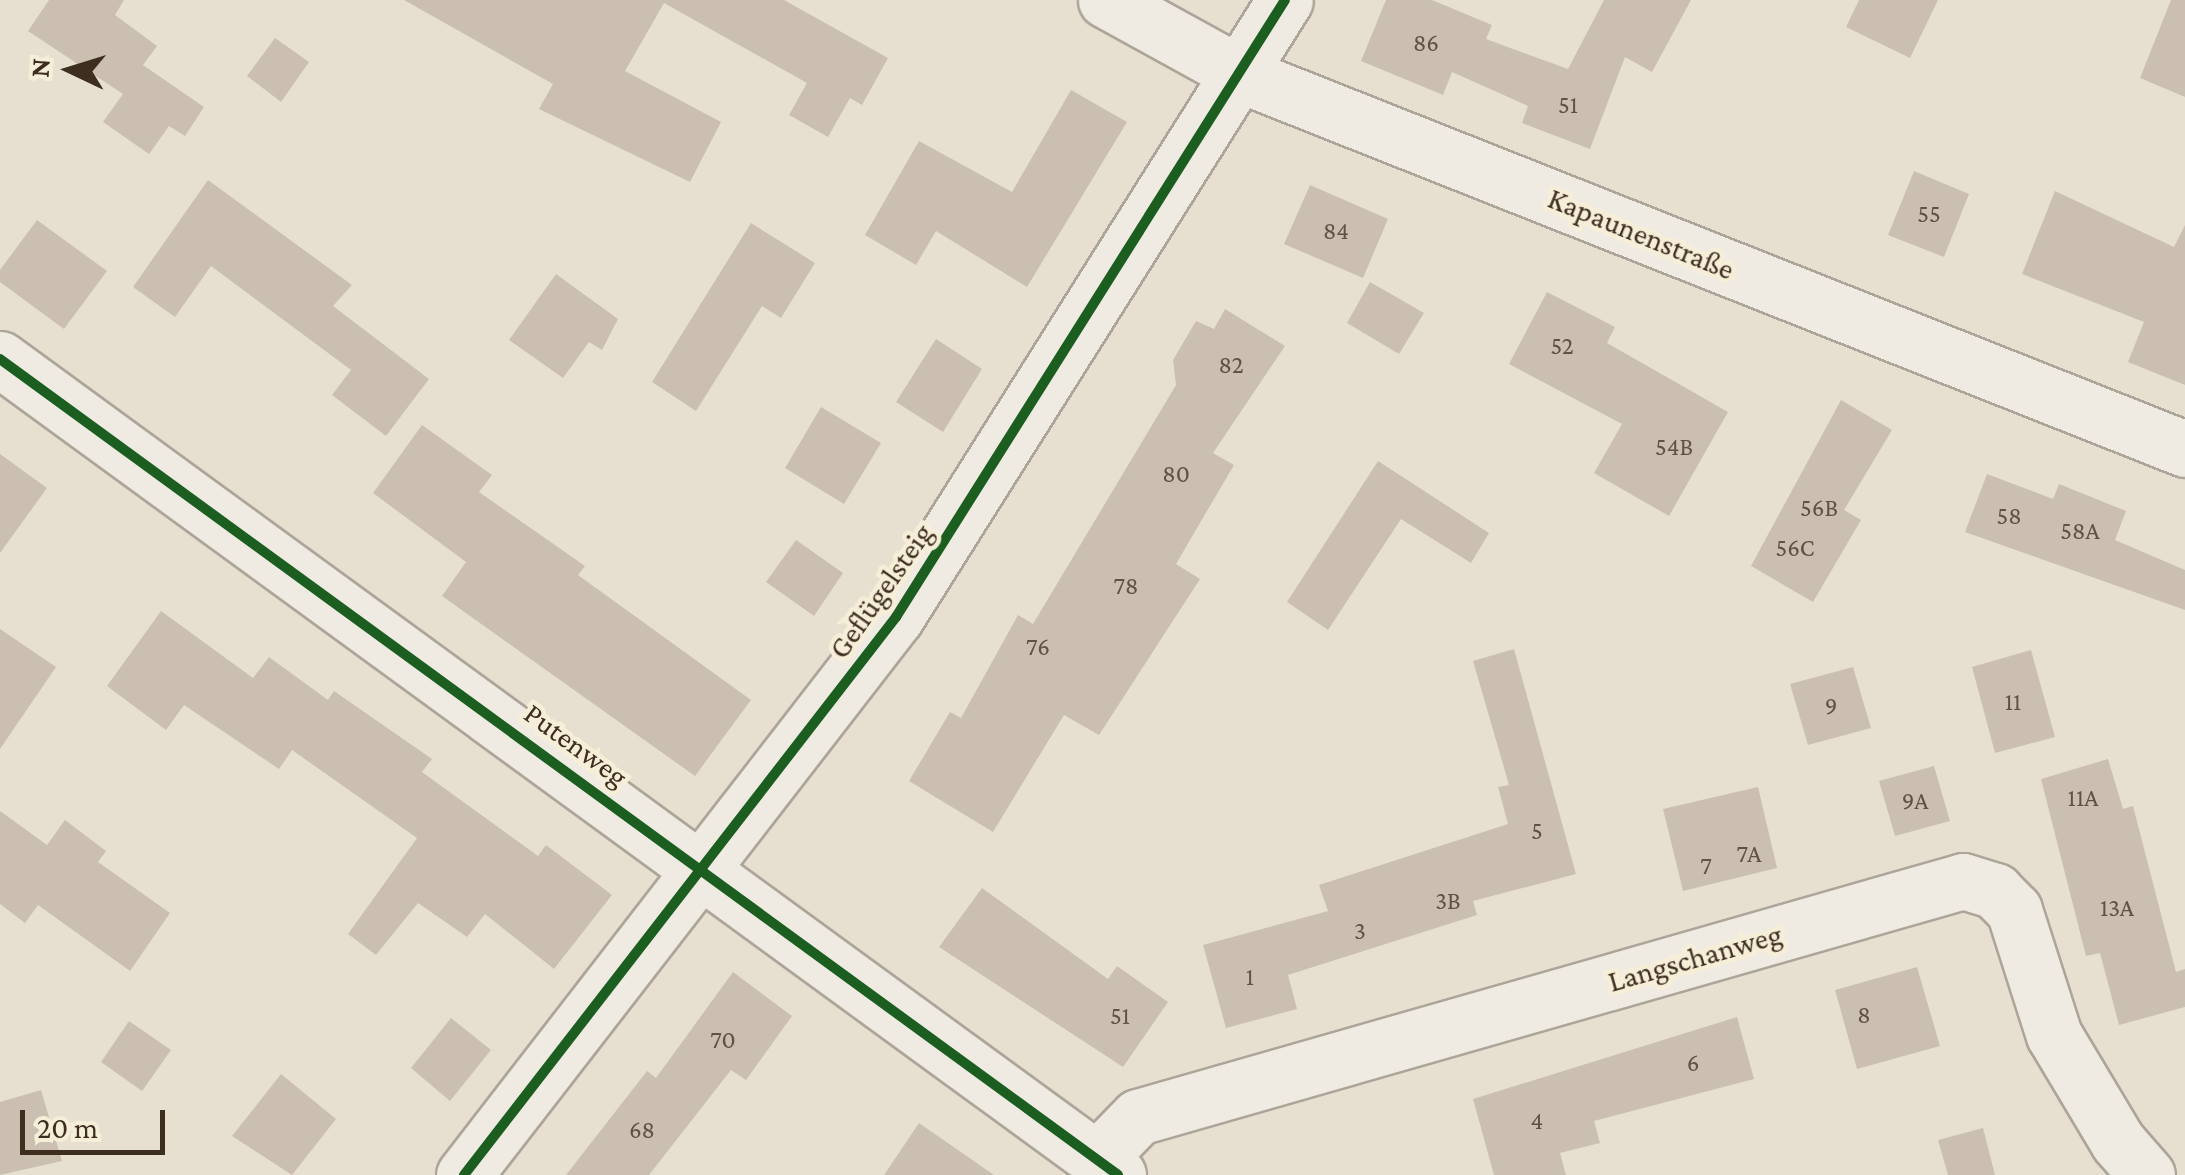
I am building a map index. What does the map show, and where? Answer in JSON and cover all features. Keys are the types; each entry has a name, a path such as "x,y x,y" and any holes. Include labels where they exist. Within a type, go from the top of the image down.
{"street":[{"name":"Kapaunenstraße","path":"1106,0 1244,76 2185,448"},
{"name":"Geflügelsteig","path":"464,1175 706,870 896,618 1244,76 1285,0"},
{"name":"Putenweg","path":"0,359 706,870 760,919 1107,1167"},
{"name":"Langschanweg","path":"1107,1167 1138,1117 1963,881 1995,892 2014,910 2054,1035 2118,1142 2147,1175"}],"building":[{"path":"49,0 124,0 115,15 157,46 143,65 204,107 185,136 169,126 149,154 103,122 123,94 28,31"},
{"path":"404,0 784,0 888,58 862,105 850,98 828,137 789,115 807,83 664,3 625,71 721,122 690,182 539,109 553,84"},
{"path":"1386,0 1432,0 1492,25 1486,39 1568,69 1604,0 1691,0 1652,72 1625,57 1590,149 1522,123 1528,106 1452,72 1443,95 1361,61"},
{"path":"1859,0 1938,0 1910,58 1846,27"},
{"path":"2171,0 2185,0 2185,97 2140,78"},
{"path":"275,38 309,62 281,102 247,76"},
{"path":"1071,90 1127,122 1027,287 936,231 916,265 865,235 919,141 1012,192"},
{"path":"1914,171 1969,194 1944,257 1888,235"},
{"path":"208,180 352,285 333,306 429,379 386,436 332,395 351,370 211,266 175,317 133,287"},
{"path":"1310,185 1388,219 1363,278 1284,244"},
{"path":"2055,191 2174,247 2185,225 2185,385 2128,362 2144,322 2022,274"},
{"path":"37,220 107,271 64,329 0,282 0,270"},
{"path":"751,223 815,263 781,318 762,306 696,411 652,382"},
{"path":"556,274 618,319 602,350 589,342 563,378 509,340"},
{"path":"1370,282 1424,313 1399,354 1347,323"},
{"path":"1547,292 1615,327 1607,343 1728,412 1669,516 1594,473 1622,424 1509,364"},
{"path":"1225,309 1285,346 1213,453 1234,465 1176,564 1200,579 1099,735 1064,715 993,832 909,781 950,712 961,718 1018,615 1033,624 1176,385 1173,360 1196,321 1214,329"},
{"path":"936,339 982,369 943,432 896,402"},
{"path":"1841,400 1892,430 1844,510 1861,520 1813,602 1751,566"},
{"path":"821,407 881,443 844,504 785,468"},
{"path":"422,425 492,475 479,492 585,566 578,575 751,700 695,776 442,596 466,562 373,493"},
{"path":"0,454 47,488 0,553"},
{"path":"1378,461 1489,533 1471,563 1401,519 1328,630 1287,602"},
{"path":"1987,474 2053,499 2059,484 2126,511 2115,540 2185,570 2185,610 1965,532"},
{"path":"796,540 843,573 814,616 766,582"},
{"path":"161,611 253,678 269,657 328,700 334,691 432,759 422,772 538,856 546,845 612,895 554,969 485,914 467,937 418,903 376,955 348,934 417,838 292,750 279,769 184,705 166,730 107,686"},
{"path":"0,629 56,667 0,749"},
{"path":"1514,649 1576,874 1473,901 1477,915 1288,975 1297,1009 1226,1028 1203,945 1328,911 1319,885 1508,824 1498,787 1509,785 1473,661"},
{"path":"2031,650 2055,737 1995,753 1972,667"},
{"path":"1853,667 1871,728 1808,745 1790,684"},
{"path":"2108,759 2123,809 2133,806 2176,972 2185,969 2185,1007 2119,1025 2100,953 2086,956 2041,779"},
{"path":"1934,766 1950,821 1895,836 1879,781"},
{"path":"1758,787 1777,868 1683,891 1663,809"},
{"path":"0,811 47,845 65,820 106,851 98,862 170,913 130,971 38,905 25,923 0,904"},
{"path":"982,888 1108,979 1117,966 1168,1002 1123,1067 939,947"},
{"path":"1917,967 1940,1046 1857,1069 1835,990"},
{"path":"733,972 792,1016 746,1080 731,1070 649,1175 566,1175 647,1071 656,1078"},
{"path":"1737,1017 1754,1079 1594,1121 1600,1143 1560,1153 1566,1175 1494,1175 1473,1099"},
{"path":"451,1018 491,1050 450,1101 411,1068"},
{"path":"129,1021 171,1050 142,1091 101,1062"},
{"path":"281,1074 336,1119 292,1175 232,1136"},
{"path":"41,1090 62,1161 0,1175 0,1102"},
{"path":"919,1123 994,1175 884,1175"},
{"path":"1983,1128 1995,1175 1948,1175 1938,1140"}],"cycle path":[{"path":"464,1175 896,617 1285,0"},
{"path":"0,359 1118,1175"}]}
